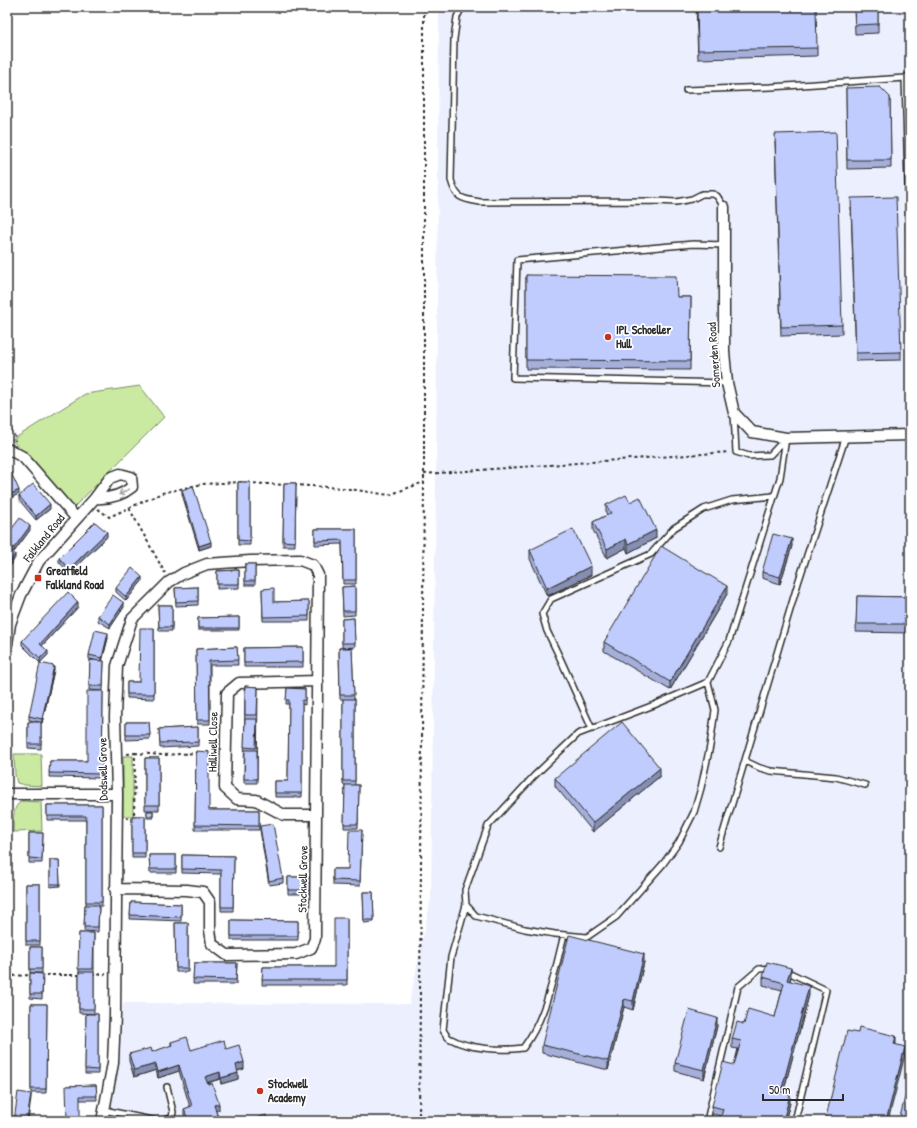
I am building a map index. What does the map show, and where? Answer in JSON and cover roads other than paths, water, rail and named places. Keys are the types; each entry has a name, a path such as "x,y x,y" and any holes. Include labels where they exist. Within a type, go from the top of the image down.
{"street":[{"name":"Somerden Road","path":"724,207 724,352 727,383 734,413"},
{"path":"734,413 752,432 786,438 910,435"},
{"path":"11,451 23,457 76,518"},
{"name":"Falkland Road","path":"7,644 12,616 39,561 76,518 93,501"},
{"name":"Dodswell Grove","path":"102,1121 113,1063 117,794 115,717 117,666 132,619 169,582 184,573 207,564 300,560 313,565"},
{"name":"Stockwell Grove","path":"116,889 187,890 203,892 210,902 210,930 212,944 227,955 296,954 311,948 315,939 318,681 318,575 313,565"},
{"name":"Halliwell Close","path":"316,815 284,815 256,800 237,799 225,788 227,693 239,682 318,681"},
{"path":"7,794 117,794"}],"lane":[{"path":"462,7 457,17 454,39 451,180 454,191 463,200 487,202 676,202 692,199 702,194 709,193 717,196 724,207"},
{"path":"686,90 771,87 904,78 910,74"},
{"path":"904,78 910,253"},
{"path":"724,245 693,244 517,260 513,378 727,383"},
{"path":"734,413 736,452 749,456 770,455 786,438"},
{"path":"719,847 798,583 846,436"},
{"path":"564,935 546,1001 532,1036 523,1048 509,1050 468,1046 449,1039 443,1030 451,957 466,905 465,890 488,826 534,776 578,734 654,706 708,682 729,641 780,478 786,438"},
{"path":"592,729 560,658 546,631 542,614 551,599 651,554 674,528 704,509 732,500 774,496"},
{"path":"466,905 476,916 525,929 586,938 616,917 663,864 678,842 694,812 710,746 715,710 708,682"},
{"path":"745,761 771,771 836,778 864,786"},
{"path":"707,1121 738,987 759,969 779,968 826,990 795,1121"},
{"path":"104,1110 156,1121 164,1120 172,1117 173,1112 167,1087"}],"place":[{"name":"IPL Schoeller Hull","path":"608,337"},
{"name":"Greatfield Falkland Road","path":"38,578"},
{"name":"Stockwell Academy","path":"260,1091"}]}
